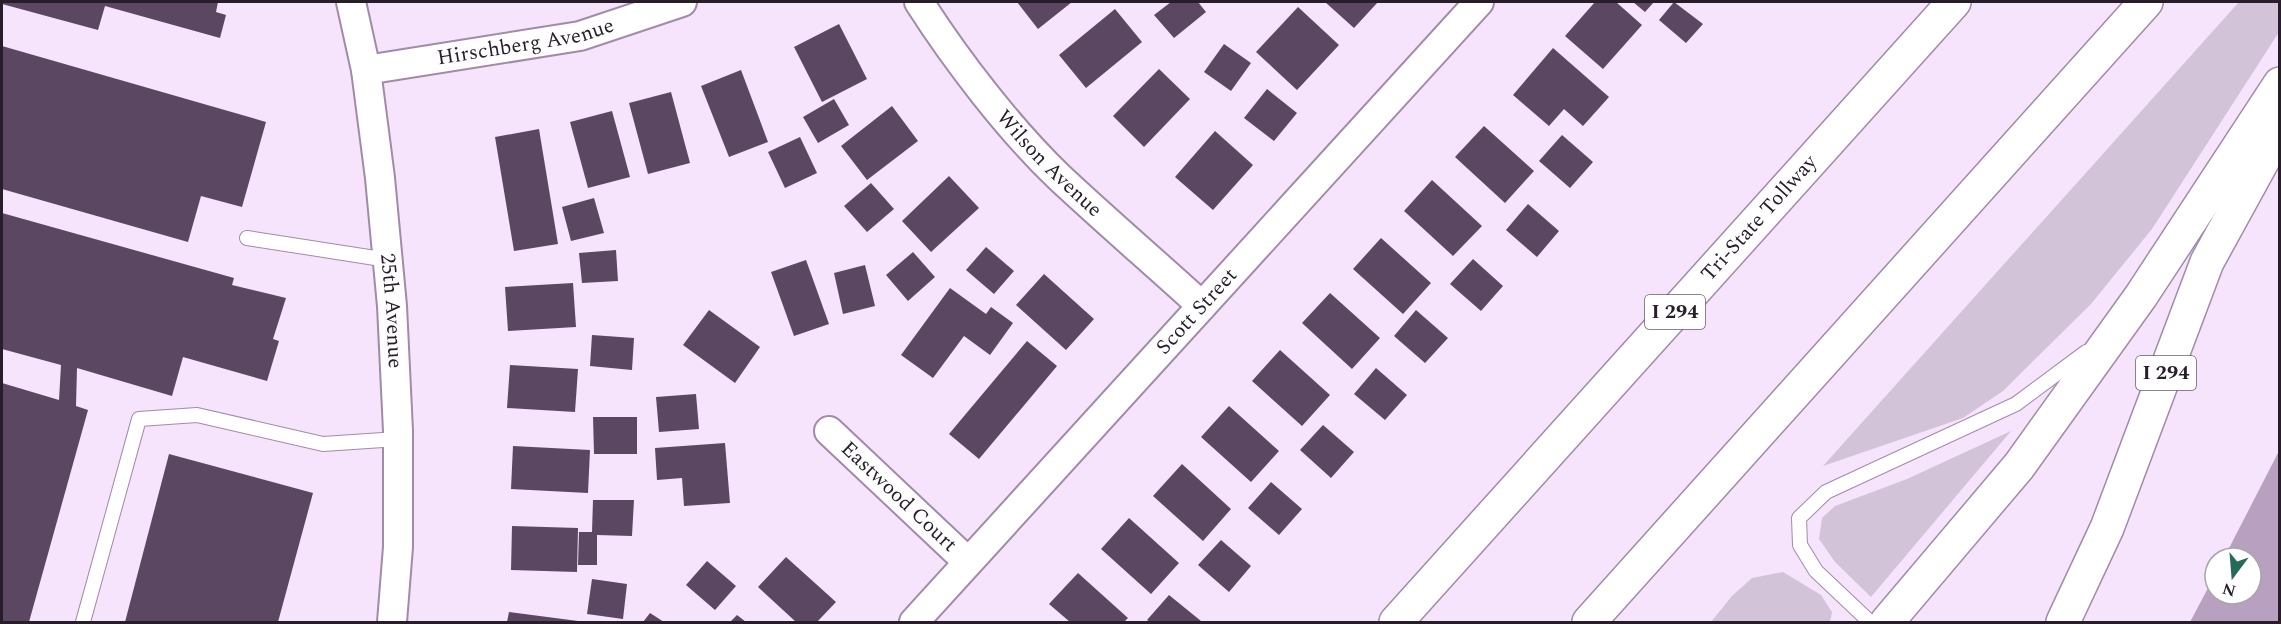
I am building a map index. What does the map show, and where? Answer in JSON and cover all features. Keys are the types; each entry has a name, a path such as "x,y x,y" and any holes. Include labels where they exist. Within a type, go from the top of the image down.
{"highway":[{"name":"Tri-State Tollway","path":"1396,622 1954,2"},
{"path":"1589,622 2146,2"},
{"name":"I 294","path":"1887,622 2019,466 2141,296 2280,84"},
{"name":"I 294","path":"2063,622 2107,528 2207,262 2280,129"}],"street":[{"name":"25th Avenue","path":"351,2 366,70 388,260 398,439 398,547 392,622"},
{"name":"Hirschberg Avenue","path":"366,70 580,36 682,2"},
{"name":"Wilson Avenue","path":"920,2 937,30 1000,112 1058,176 1202,306"},
{"name":"Scott Street","path":"914,622 1479,2"},
{"name":"Eastwood Court","path":"829,431 968,562"}],"lane":[{"path":"247,238 388,260"},
{"path":"1870,622 1816,571 1800,544 1800,518 1826,492 2016,404 2082,357 2141,296"},
{"path":"82,622 139,419 197,415 323,444 398,439"}],"shaded area":[{"path":"2239,2 2279,2 2279,32 2152,229 2091,304 2003,391 1963,418 1823,466"},
{"path":"2011,431 1871,597 1835,562 1819,539 1822,518 1835,506 1907,479"},
{"path":"2279,451 2279,622 2190,622 2203,598 2203,606 2263,606 2263,546 2230,546"},
{"path":"1783,572 1821,595 1832,612 1830,622 1711,622 1732,596 1752,578"}],"building":[{"path":"2,2 218,2 216,12 226,15 220,38 105,6 98,30 2,4"},
{"path":"1017,2 1072,2 1038,29"},
{"path":"1171,2 1198,2 1206,12 1174,38 1154,15"},
{"path":"1325,2 1378,2 1354,28"},
{"path":"1595,2 1616,2 1642,25 1603,69 1565,36"},
{"path":"1633,2 1654,2 1645,12"},
{"path":"1674,2 1703,24 1686,43 1659,20"},
{"path":"1298,7 1339,45 1297,90 1256,52"},
{"path":"1115,9 1142,42 1086,88 1059,55"},
{"path":"839,24 867,79 822,102 794,47"},
{"path":"1224,44 1251,63 1231,91 1204,72"},
{"path":"2,46 266,122 242,207 201,196 188,242 2,189"},
{"path":"1553,48 1609,97 1583,126 1564,109 1549,126 1513,95"},
{"path":"1159,69 1190,99 1144,147 1113,116"},
{"path":"741,70 768,142 729,157 701,86"},
{"path":"1267,89 1297,113 1274,141 1244,118"},
{"path":"671,92 690,163 648,174 629,103"},
{"path":"834,99 849,125 818,143 803,117"},
{"path":"892,106 918,141 867,180 841,146"},
{"path":"612,111 630,177 588,188 570,122"},
{"path":"1484,126 1534,171 1505,203 1455,157"},
{"path":"539,129 558,244 514,251 495,137"},
{"path":"1215,131 1253,165 1213,210 1175,177"},
{"path":"1562,135 1593,162 1570,188 1539,161"},
{"path":"800,137 817,173 785,188 768,152"},
{"path":"949,176 979,208 931,252 902,221"},
{"path":"1432,180 1482,226 1453,256 1404,211"},
{"path":"871,183 894,209 867,232 844,206"},
{"path":"594,198 604,233 571,241 562,207"},
{"path":"1528,204 1559,231 1537,257 1506,230"},
{"path":"2,213 234,278 232,285 286,298 273,339 279,341 267,381 183,357 172,396 77,368 76,406 88,410 29,622 2,622 2,383 59,400 61,365 2,349"},
{"path":"1381,238 1431,283 1403,314 1353,269"},
{"path":"986,247 1014,271 994,294 966,270"},
{"path":"616,250 618,281 582,283 579,253"},
{"path":"913,252 935,277 908,301 886,275"},
{"path":"1473,259 1503,286 1481,311 1450,284"},
{"path":"806,260 829,324 794,336 771,272"},
{"path":"865,265 875,306 843,314 834,273"},
{"path":"1044,274 1094,319 1066,350 1016,305"},
{"path":"573,283 576,327 508,331 505,287"},
{"path":"950,288 986,314 991,307 1013,323 990,355 964,336 933,378 901,355"},
{"path":"1330,293 1380,338 1352,369 1302,323"},
{"path":"709,310 760,347 735,383 683,345"},
{"path":"1416,310 1448,338 1425,363 1394,336"},
{"path":"592,335 634,338 632,370 590,366"},
{"path":"1027,341 1057,366 979,459 949,434"},
{"path":"1280,350 1330,395 1302,426 1252,381"},
{"path":"510,365 578,369 575,412 507,408"},
{"path":"1376,368 1407,395 1385,420 1354,394"},
{"path":"696,394 699,429 659,432 656,397"},
{"path":"1229,406 1279,451 1251,482 1201,437"},
{"path":"593,417 637,417 637,454 594,454"},
{"path":"1323,425 1354,452 1331,478 1300,450"},
{"path":"725,443 730,503 684,506 682,478 657,480 655,448"},
{"path":"513,446 590,450 588,493 511,489"},
{"path":"169,454 313,493 278,622 125,622"},
{"path":"1182,464 1231,509 1203,541 1153,496"},
{"path":"1271,482 1302,509 1279,535 1248,508"},
{"path":"593,500 634,500 632,536 597,535 597,565 578,565 579,532 592,532"},
{"path":"1129,518 1179,563 1151,594 1101,549"},
{"path":"512,526 578,528 577,572 511,570"},
{"path":"1221,540 1251,566 1229,592 1198,565"},
{"path":"786,557 836,602 817,622 796,622 758,587"},
{"path":"707,561 736,586 715,610 686,585"},
{"path":"1078,573 1128,618 1124,622 1070,622 1049,604"},
{"path":"592,579 627,584 623,619 587,614"},
{"path":"1169,595 1201,621 1150,622 1147,620"},
{"path":"509,612 578,621 578,622 507,622"},
{"path":"650,613 664,622 643,622"},
{"path":"737,615 746,622 730,622"}]}
